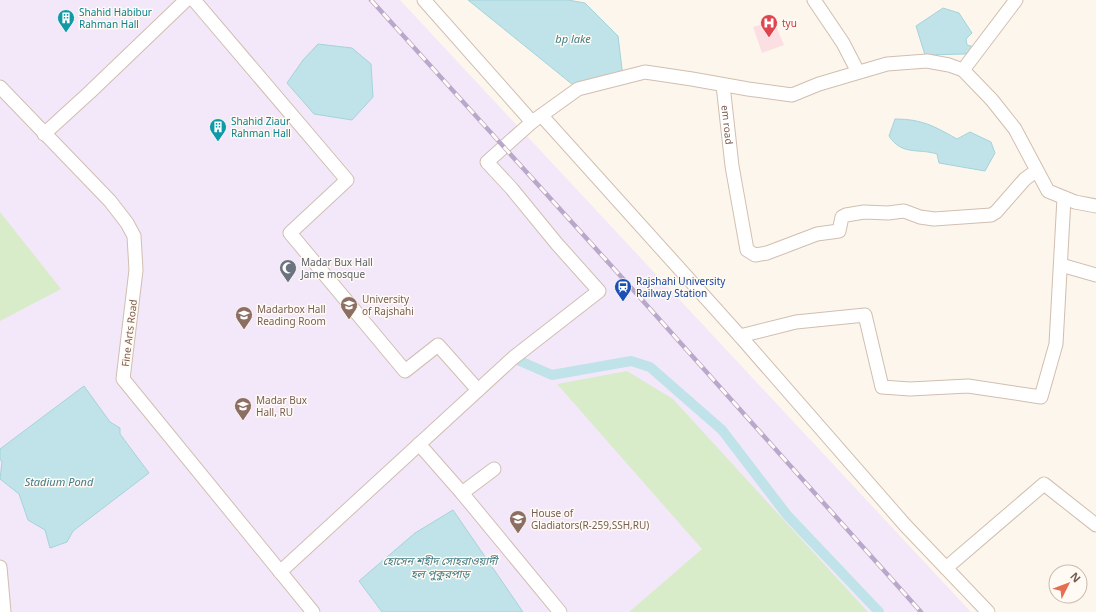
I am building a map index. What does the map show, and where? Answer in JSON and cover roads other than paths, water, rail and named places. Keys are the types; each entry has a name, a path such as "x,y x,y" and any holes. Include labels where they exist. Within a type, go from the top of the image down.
{"street":[{"path":"44,134 186,0"},
{"path":"194,0 347,180 290,233 405,371 438,346 478,390"},
{"path":"424,0 740,336 905,525 988,612"},
{"path":"814,0 843,43 858,72"},
{"path":"963,70 1016,0"},
{"path":"280,572 513,358 599,291 556,244 512,189 487,162 537,119 578,89 645,72 723,85 792,94 819,84 886,64 927,61 949,65 963,70 992,100 1015,129 1048,191 1075,202 1096,206"},
{"name":"em road","path":"723,85 732,166 747,250 755,255 767,253 816,234 839,231 842,217 846,215 864,212 888,213 904,211 920,218 934,219 991,215 996,212 1025,179 1036,171"},
{"name":"Fine Arts Road","path":"0,87 110,201 127,223 134,236 136,270 123,379 313,612"},
{"path":"740,336 796,322 865,315 882,387 910,389 968,386 1041,397 1056,344 1064,198"},
{"path":"1061,265 1096,275"},
{"path":"419,444 462,493 560,612"},
{"path":"462,493 494,469"},
{"path":"946,568 1044,484 1096,525"},
{"path":"0,567 4,612"}],"water":[{"name":"bp lake","path":"468,0 568,0 585,3 618,36 623,77 578,89"},
{"path":"943,8 959,13 972,33 966,39 967,45 974,47 973,50 965,54 925,55 916,26"},
{"path":"318,44 352,48 371,64 373,97 352,120 314,114 287,83 303,60"},
{"path":"895,119 913,120 928,124 957,139 970,132 991,142 995,153 985,171 939,163 937,154 905,149 894,142 889,136"},
{"name":"Stadium Pond","path":"84,386 110,422 120,428 120,434 149,473 73,531 67,542 50,548 45,530 28,520 19,494 0,479 2,462 0,459 0,449"},
{"name":"হোসেন শহীদ সোহরাওয়ার্দী হল পুকুরপাড়","path":"453,510 523,612 382,612 359,581 415,533"}],"waterway":[{"path":"513,358 552,375 631,361 650,367 722,430 787,515 879,612"}],"railway":[{"path":"371,0 921,612"}],"place":[{"name":"Shahid Habibur Rahman Hall","path":"66,33"},
{"name":"tyu","path":"769,38"},
{"name":"Shahid Ziaur Rahman Hall","path":"218,142"},
{"name":"Madar Bux Hall Jame mosque","path":"288,283"},
{"name":"Rajshahi University Railway Station","path":"623,302"},
{"name":"University of Rajshahi","path":"349,320"},
{"name":"Madarbox Hall Reading Room","path":"244,330"},
{"name":"Madar Bux Hall, RU","path":"243,421"},
{"name":"House of Gladiators(R-259,SSH,RU)","path":"518,534"}]}
